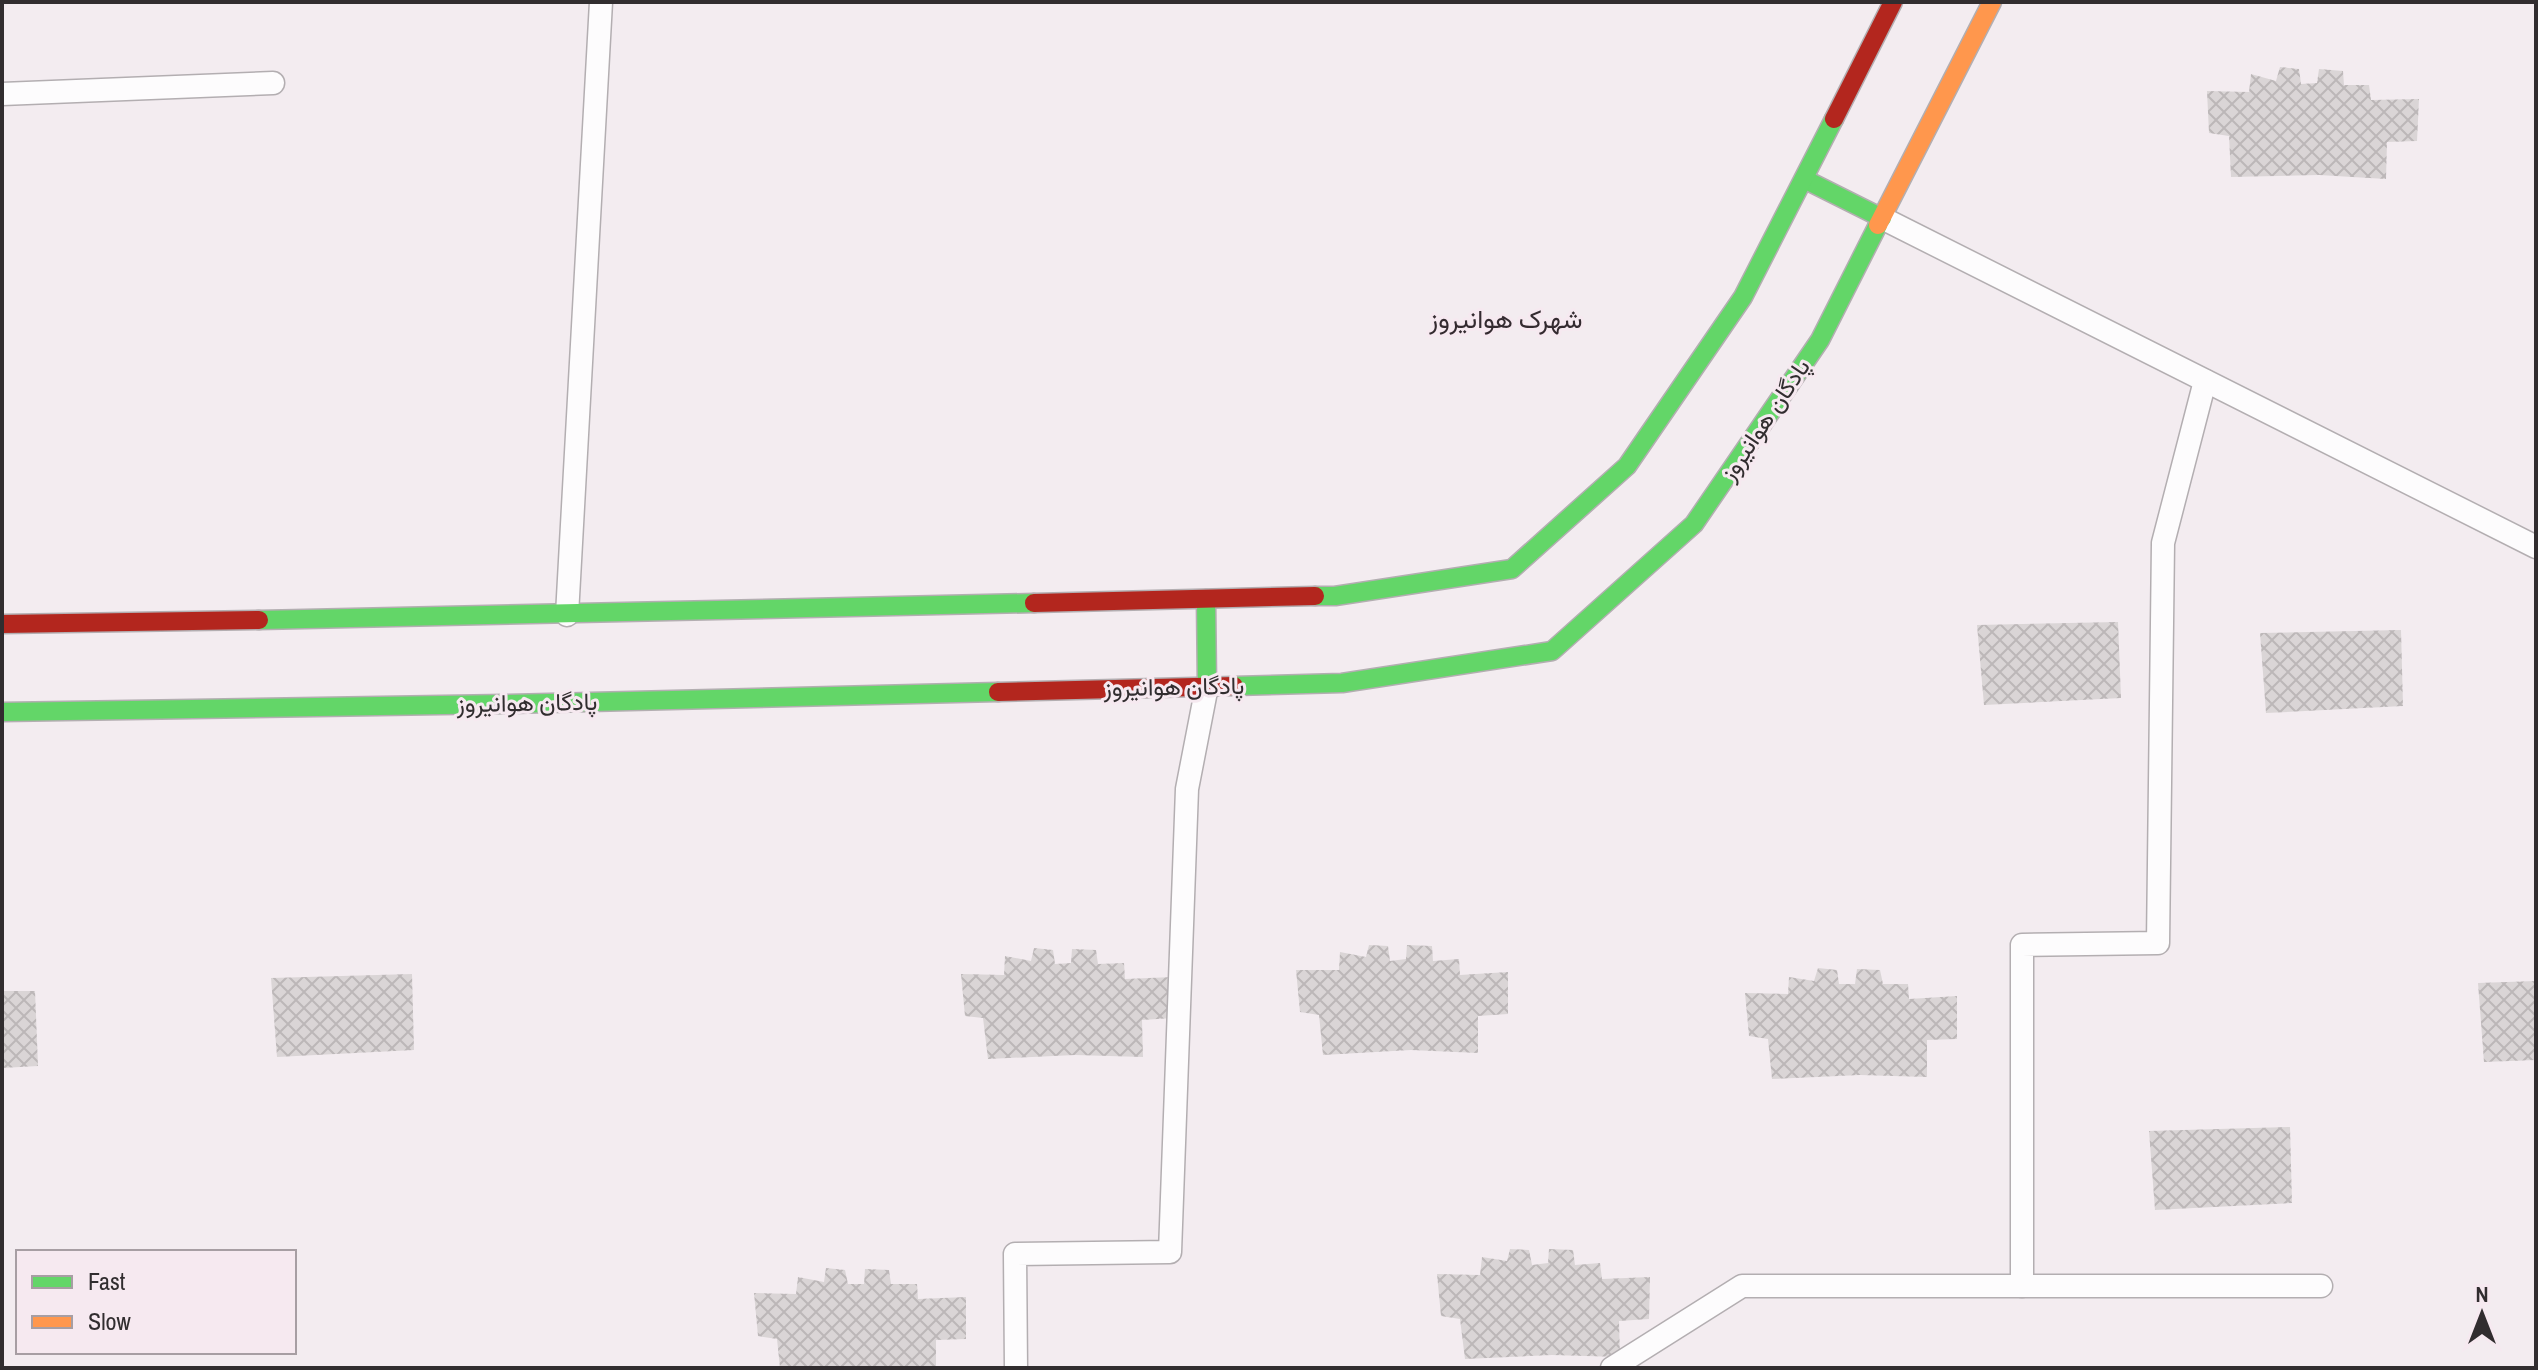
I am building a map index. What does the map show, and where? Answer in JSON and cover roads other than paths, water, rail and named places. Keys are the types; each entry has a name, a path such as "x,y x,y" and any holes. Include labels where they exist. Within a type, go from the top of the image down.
{"main road":[{"path":"2,624 567,615 1335,596 1512,569 1627,466 1743,297 1893,2"},
{"name":"پادگان هوانیروز","path":"2,712 490,704 1342,683 1552,651 1694,524 1820,340 1992,2"},
{"path":"1804,179 1882,218"},
{"path":"1206,599 1207,686"}],"lane":[{"path":"567,615 601,2"},
{"path":"2,94 273,83"},
{"path":"1882,218 2536,547"},
{"path":"2022,1286 2022,945 2158,943 2163,543 2205,381"},
{"path":"1016,1368 1015,1254 1170,1252 1187,789 1207,686"},
{"path":"1612,1368 1742,1286 2321,1286"}],"district":[{"name":"شهرک هوانیروز","path":"1506,319"}]}
